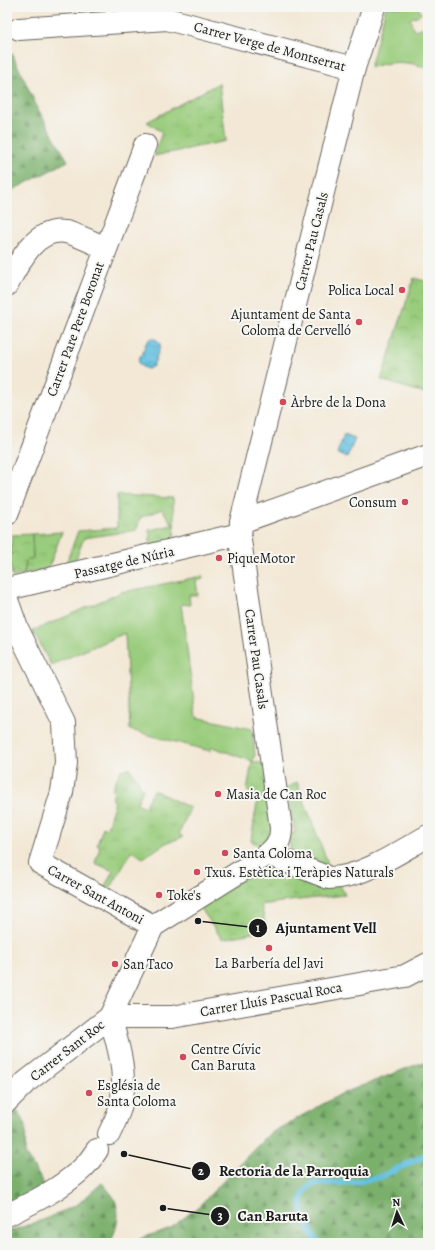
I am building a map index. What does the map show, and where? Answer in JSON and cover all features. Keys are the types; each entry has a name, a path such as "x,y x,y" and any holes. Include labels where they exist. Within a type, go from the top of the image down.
{"street":[{"name":"Carrer Pau Casals","path":"268,854 277,846 281,836 281,828 240,532 354,68 374,7"},
{"name":"Carrer Verge de Montserrat","path":"18,29 167,19 354,68"},
{"name":"Carrer Pare Pere Boronat","path":"7,514 145,145"},
{"path":"7,285 31,245 45,236 55,232 66,232 106,248"},
{"name":"Passatge de Núria","path":"7,589 240,532 428,455"},
{"name":"Carrer Sant Antoni","path":"7,600 17,628 64,723 66,763 62,792 40,863 153,926"},
{"path":"7,1215 70,1180 85,1166 103,1142 119,1110 123,1084 120,1049 110,1017 153,926 268,854 323,876 338,878 352,875 370,868 428,836"},
{"name":"Carrer Lluís Pascual Roca","path":"110,1017 172,1017 405,976 428,964"},
{"name":"Carrer Sant Roc","path":"7,1101 26,1082 110,1017"}],"green space":[{"path":"386,7 418,7 421,14 410,19 414,30 425,27 428,47 428,69 414,64 399,62 370,68"},
{"path":"7,28 8,45 39,111 68,161 7,193"},
{"path":"219,83 226,141 154,156 162,132 147,122"},
{"path":"414,278 428,282 428,394 381,380"},
{"path":"117,495 173,498 175,542 151,547 149,530 173,525 162,509 140,518 137,530 84,538 74,564 65,566 78,531 117,528"},
{"path":"62,532 48,569 24,574 26,561 33,558 32,534"},
{"path":"32,534 33,558 26,561 24,574 12,577 10,559 12,535"},
{"path":"202,576 203,579 196,581 198,595 189,595 190,605 181,604 196,717 252,729 255,755 252,761 212,747 210,751 130,730 125,633 51,665 33,631 124,591"},
{"path":"252,761 268,765 275,827 262,847 251,841 258,796 247,791"},
{"path":"130,768 143,790 137,803 146,808 147,807 145,805 154,790 190,808 179,834 183,837 166,843 143,858 132,851 109,891 104,888 113,871 95,863 100,847 97,845 103,827 107,828 115,801 112,800 114,791 112,789 121,770"},
{"path":"297,782 330,869 291,852 288,835 295,833 289,800 283,800 282,791"},
{"path":"268,865 340,885 345,895 261,905 267,930 222,939 198,904"},
{"path":"428,1060 428,1243 127,1243 171,1228 199,1206 269,1134 341,1094"},
{"path":"17,1109 26,1125 25,1153 47,1189 7,1208 7,1119"},
{"path":"102,1183 114,1198 118,1215 115,1232 109,1243 7,1243 7,1232 43,1220 78,1204"}],"water":[{"path":"151,338 157,340 160,347 153,366 148,369 140,365 139,360 146,343"},
{"path":"344,435 355,439 347,458 337,453"}],"waterway":[{"path":"318,1243 305,1219 302,1205 302,1199 306,1189 312,1184 355,1182 380,1177 428,1154"}],"place":[{"name":"Polica Local","path":"402,290"},
{"name":"Ajuntament de Santa Coloma de Cervelló","path":"359,322"},
{"name":"Àrbre de la Dona","path":"283,402"},
{"name":"Consum","path":"405,502"},
{"name":"PiqueMotor","path":"219,558"},
{"name":"Masia de Can Roc","path":"218,794"},
{"name":"Santa Coloma","path":"225,853"},
{"name":"Txus. Estètica i Teràpies Naturals","path":"197,872"},
{"name":"Toke's","path":"159,895"},
{"name":"Ajuntament Vell","path":"198,921"},
{"name":"La Barbería del Javi","path":"269,948"},
{"name":"San Taco","path":"115,964"},
{"name":"Centre Cívic Can Baruta","path":"183,1057"},
{"name":"Església de Santa Coloma","path":"89,1093"},
{"name":"Rectoria de la Parroquia","path":"124,1154"},
{"name":"Can Baruta","path":"163,1208"}]}
